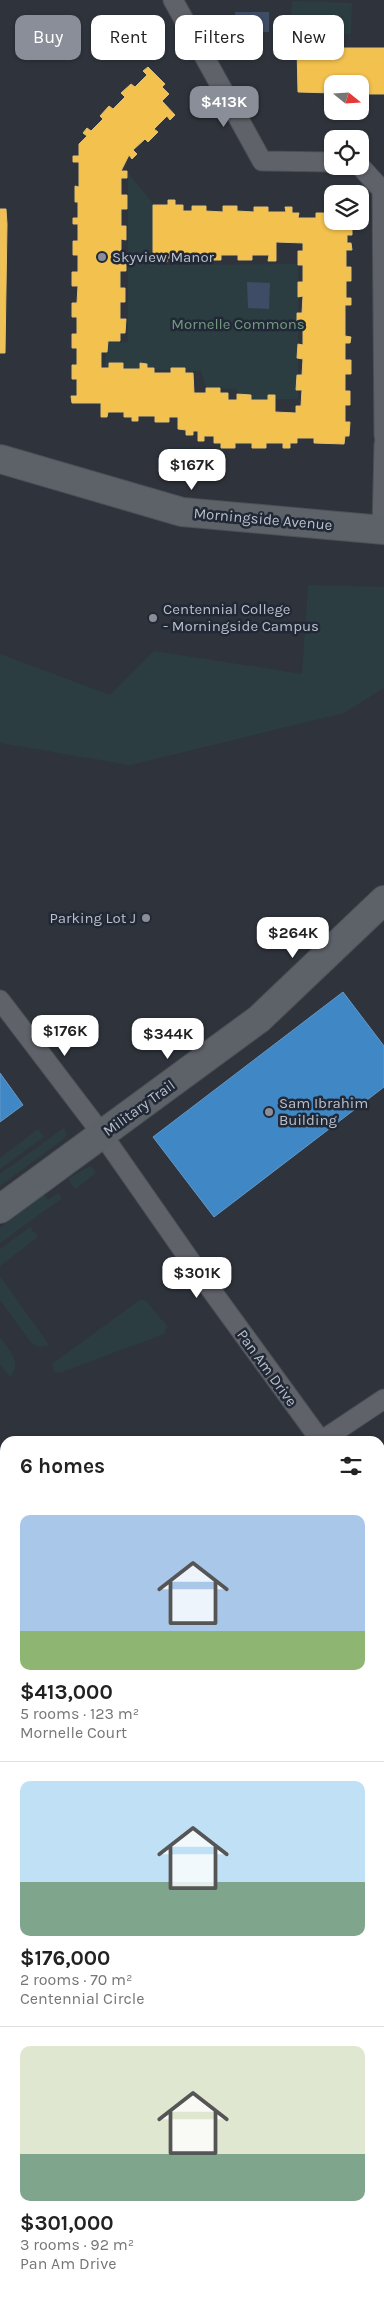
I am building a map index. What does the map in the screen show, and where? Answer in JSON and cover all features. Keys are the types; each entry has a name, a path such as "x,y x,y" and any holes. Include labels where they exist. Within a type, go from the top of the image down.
{"street":[{"path":"173,0 262,161 324,162"},
{"path":"368,175 382,190 384,436"},
{"path":"383,530 384,444"},
{"name":"Morningside Avenue","path":"0,460 88,487 182,512 383,530"},
{"name":"Military Trail","path":"0,1209 259,1019 384,900"},
{"path":"0,1000 102,1134"},
{"name":"Pan Am Drive","path":"102,1134 201,1276 318,1436"},
{"name":"Pan Am Drive","path":"329,1436 384,1399"}],"green space":[{"path":"292,1 352,3 351,34 344,34 344,15 291,15"},
{"name":"Mornelle Commons","path":"128,173 156,207 156,265 298,264 298,399 247,399 235,389 206,388 201,371 105,368 106,343 128,342"},
{"path":"308,585 384,587 384,688 344,713 130,765 0,743 0,654 110,695 154,651 302,674"},
{"path":"64,1128 67,1134 65,1138 0,1186 0,1174"},
{"path":"38,1129 44,1137 0,1169 0,1158"},
{"path":"92,1166 96,1173 75,1189 68,1179"},
{"path":"58,1193 62,1198 0,1243 0,1228 44,1195 48,1200"},
{"path":"30,1227 38,1237 0,1266 0,1249"},
{"path":"0,1276 49,1345 34,1345 0,1300"},
{"path":"141,1299 146,1301 167,1326 164,1334 62,1372 54,1372 52,1364"},
{"path":"0,1337 11,1352 15,1362 14,1372 10,1377 0,1364"}],"water":[{"path":"235,12 269,12 269,32 263,32 263,15 235,15"},
{"path":"247,282 270,283 269,309 248,308"}],"building: Homes":[{"path":"344,48 384,48 384,94 369,94 369,75 324,75 324,93 298,92 297,60 344,60"},
{"name":"Skyview Manor","path":"148,67 165,84 162,87 169,94 162,101 175,115 170,120 167,116 154,129 158,132 148,142 145,139 133,150 137,154 132,159 129,155 121,171 127,171 127,178 121,178 121,195 127,195 127,209 121,209 121,226 126,226 126,240 121,239 121,257 126,257 126,271 120,271 120,288 125,288 125,302 120,302 120,319 126,319 125,333 120,333 120,341 108,341 107,352 101,352 101,368 109,368 109,363 123,363 123,369 140,369 140,363 147,364 147,368 154,368 154,373 171,373 171,368 185,368 185,373 193,373 194,393 206,393 206,388 220,388 220,393 228,393 228,400 237,400 237,394 251,395 251,400 268,400 268,395 275,395 275,412 296,413 296,406 301,406 302,390 296,390 297,375 302,375 303,359 297,358 298,344 303,345 303,327 297,327 297,313 302,313 303,296 298,297 298,282 303,282 303,265 298,265 298,251 303,251 303,243 276,242 276,261 268,261 269,255 252,255 252,260 238,260 238,255 221,255 221,260 207,260 207,255 182,255 182,258 167,258 167,262 153,262 153,205 168,205 168,200 175,200 175,205 183,205 183,211 192,211 192,206 206,206 206,211 223,212 223,206 237,206 237,211 254,212 254,207 268,207 268,212 286,212 285,207 292,207 292,213 299,213 298,218 316,218 316,213 324,213 324,230 352,230 352,235 347,235 347,243 351,243 352,250 346,250 346,267 351,267 351,281 346,281 346,298 351,298 351,305 345,305 345,336 351,337 350,343 345,343 345,360 351,360 351,374 345,374 345,391 350,391 350,405 345,405 345,422 350,422 349,436 345,436 344,444 314,443 314,438 297,438 297,443 290,443 290,448 283,448 283,443 266,443 266,448 252,448 252,443 235,443 235,448 221,448 221,443 214,443 214,436 204,436 204,441 198,441 198,431 193,431 193,435 186,435 186,430 178,429 178,417 169,417 169,422 155,422 155,416 138,416 138,421 132,421 132,417 124,417 124,412 108,412 107,417 101,417 101,403 72,403 71,396 77,396 77,379 72,379 72,365 77,365 77,348 72,348 72,334 77,334 77,317 72,317 72,303 77,303 78,286 72,286 72,272 78,272 78,255 73,255 73,241 78,241 78,224 73,224 73,218 78,218 75,186 79,187 79,162 73,162 73,156 79,156 79,144 87,136 83,133 87,128 91,131 103,119 100,116 109,106 113,109 125,97 121,93 131,84 135,87 147,75 143,71"},
{"path":"0,209 6,209 7,224 5,353 0,353"}],"building: Schools":[{"name":"Sam Ibrahim Building","path":"343,992 384,1046 384,1087 214,1217 153,1137"},
{"path":"0,1073 23,1105 0,1122"}],"place":[{"name":"Skyview Manor","path":"102,257"},
{"name":"Centennial College - Morningside Campus","path":"153,618"},
{"name":"Parking Lot J","path":"146,918"},
{"name":"Sam Ibrahim Building","path":"269,1112"}]}
